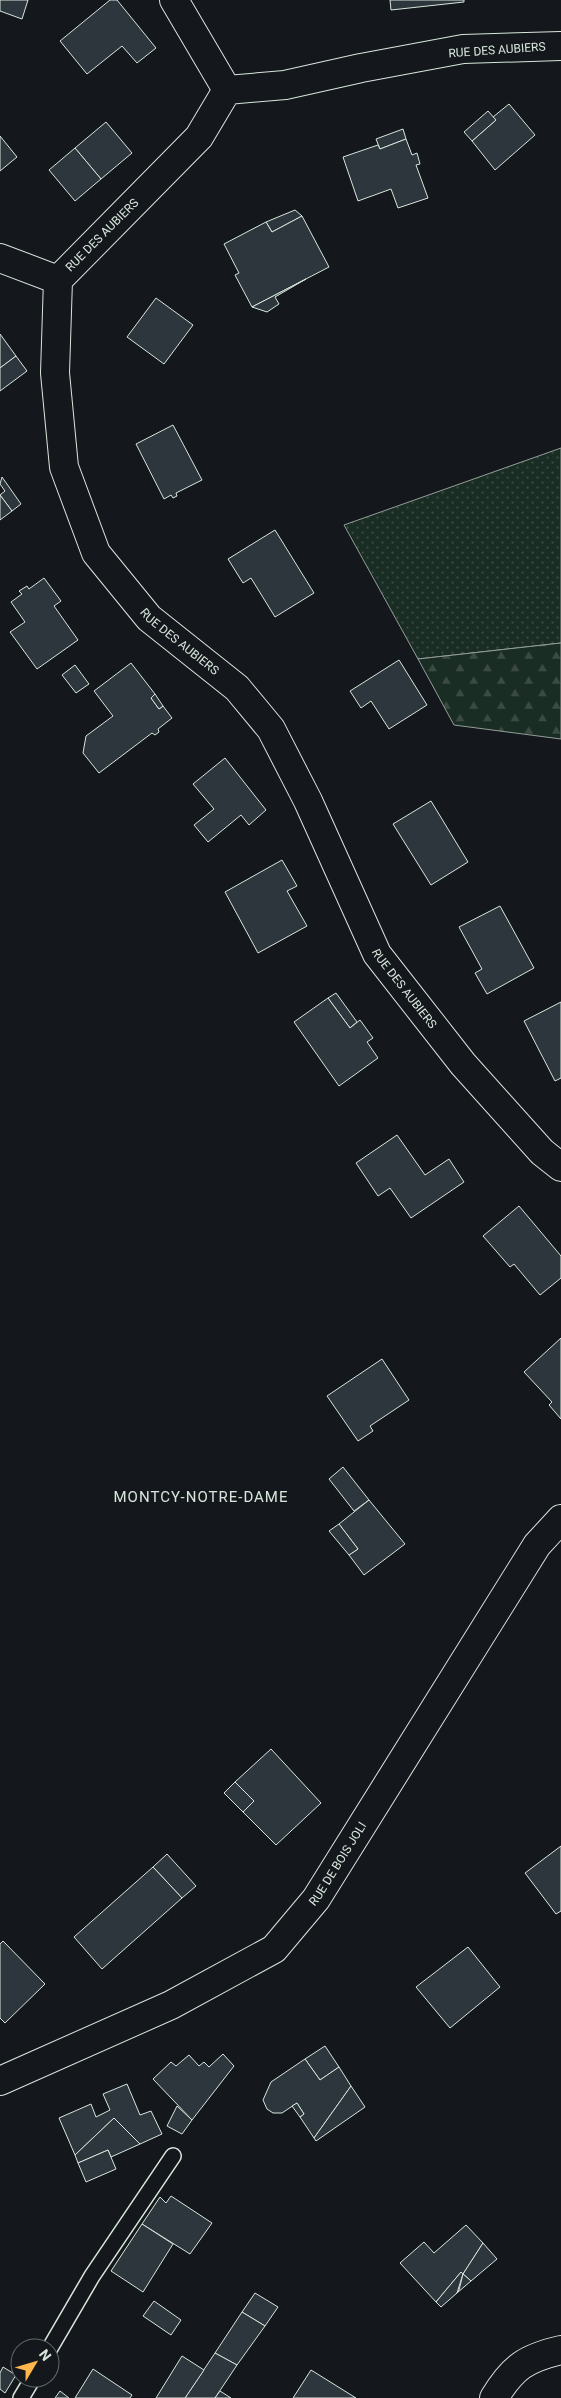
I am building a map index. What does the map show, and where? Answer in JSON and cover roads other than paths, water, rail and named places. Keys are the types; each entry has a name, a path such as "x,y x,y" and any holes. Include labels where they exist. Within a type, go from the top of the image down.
{"street":[{"path":"174,0 227,90"},
{"name":"RUE DES AUBIERS","path":"561,46 463,49 361,68 285,85 227,90 199,137 58,280 55,373 64,467 96,553 149,618 237,688 271,729 308,801 377,954 463,1064 542,1152 561,1167"},
{"path":"0,258 58,280"},
{"name":"RUE DE BOIS JOLI","path":"0,2082 171,2005 274,1949 316,1899 537,1545 561,1520"},
{"path":"494,2398 509,2374 538,2355 561,2350"}],"lane":[{"path":"56,2338 92,2276 174,2156"}],"district":[{"name":"MONTCY-NOTRE-DAME","path":"201,1497"}]}
